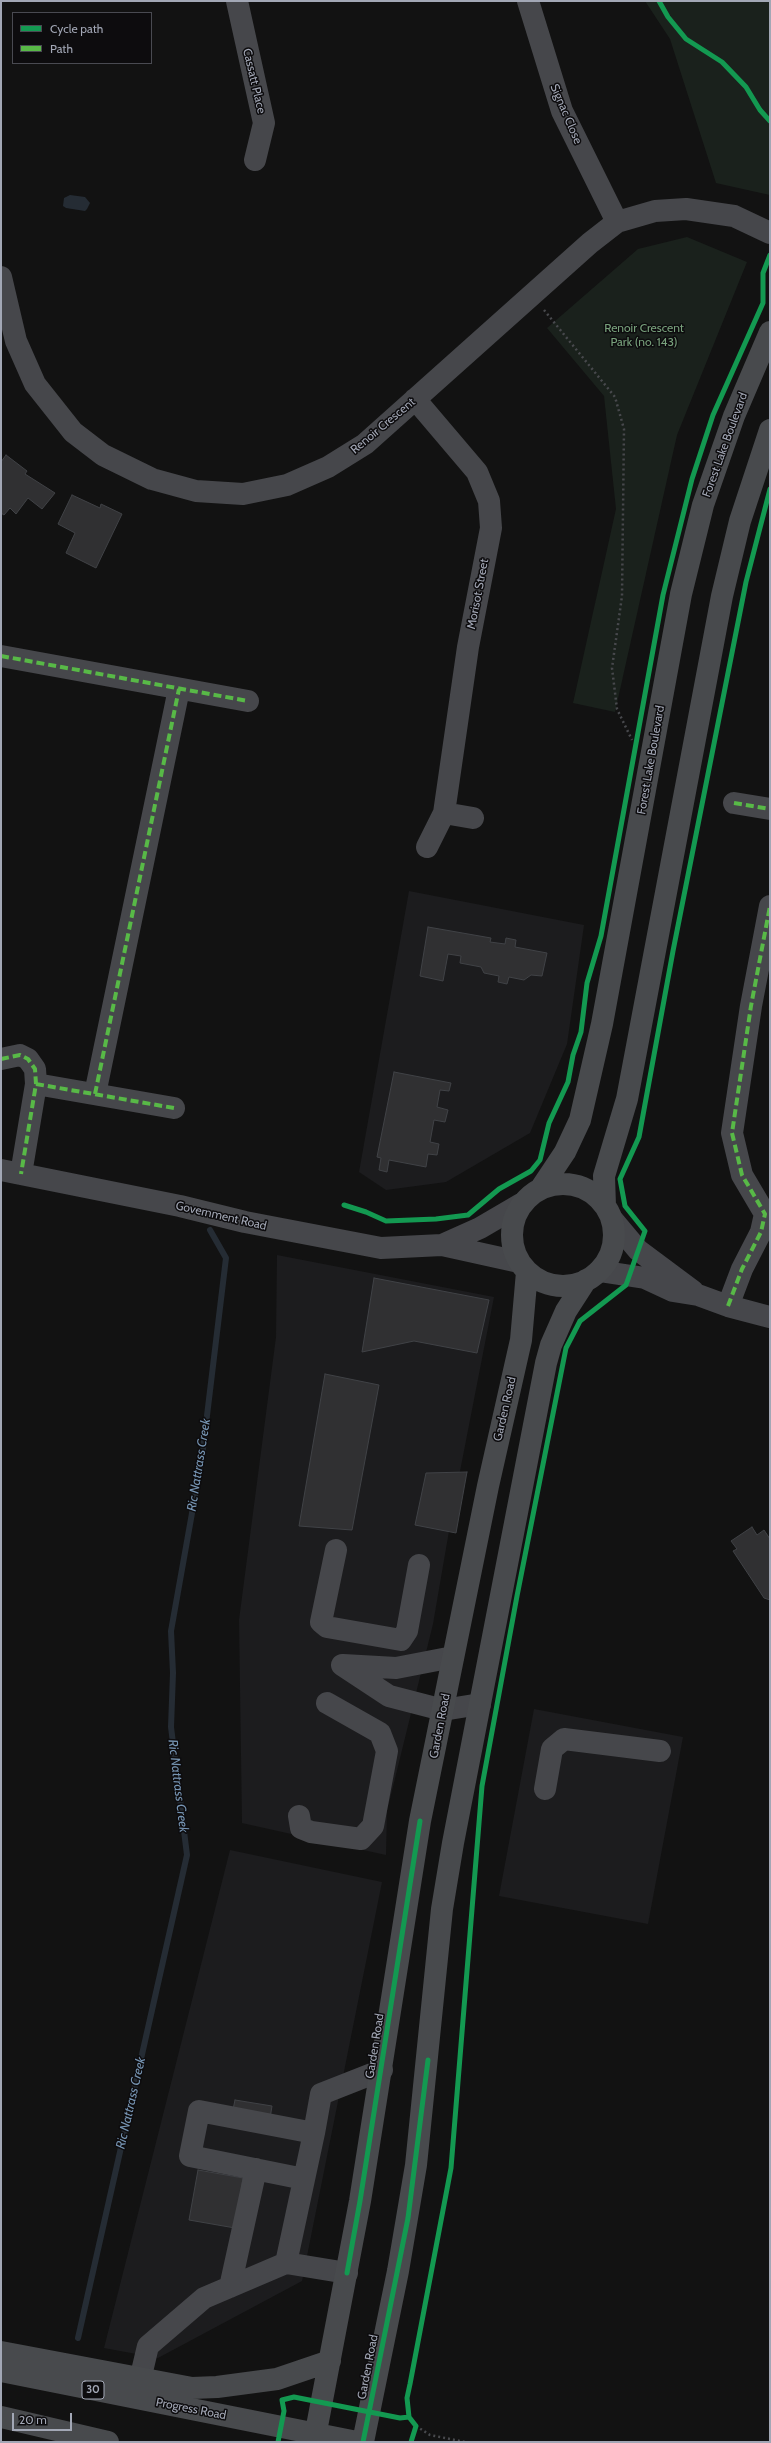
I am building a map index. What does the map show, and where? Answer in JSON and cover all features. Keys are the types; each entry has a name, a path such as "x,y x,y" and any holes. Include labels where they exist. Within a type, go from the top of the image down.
{"main road":[{"name":"Forest Lake Boulevard","path":"541,1188 565,1152 580,1120 602,1024 681,594 703,505 734,416 770,332"},
{"path":"609,1213 596,1195 584,1188 569,1184 555,1184 541,1188 521,1204 514,1218 511,1232 513,1248 523,1267 540,1281 556,1285 572,1285 593,1276 608,1260 613,1247 614,1233 609,1213 604,1176 627,1099 722,596 740,521 770,430"},
{"name":"Garden Road","path":"315,2438 382,2070 420,1821 488,1486 520,1340 523,1267"},
{"name":"Garden Road","path":"363,2442 408,2218 423,2111 442,1909 546,1363 563,1317 593,1276"},
{"path":"1,2352 140,2380 192,2388 217,2387 277,2379 330,2361"},
{"name":"Progress Road","path":"1,2371 315,2438 357,2442"},
{"path":"1,2417 108,2442"}],"street":[{"name":"Cassatt Place","path":"237,1 264,123 255,160"},
{"name":"Signac Close","path":"528,1 551,81 562,110 617,222"},
{"name":"Renoir Crescent","path":"1,277 16,341 35,384 73,432 103,455 152,479 196,491 244,494 287,485 328,467 365,444 590,243 617,222 655,211 686,209 734,216 770,233"},
{"name":"Morisot Street","path":"415,399 477,472 489,501 491,528 468,647 444,813 427,848"},
{"path":"1,656 248,701"},
{"path":"94,1094 179,689"},
{"path":"734,802 770,809"},
{"path":"444,813 473,818"},
{"path":"728,1306 761,1232 765,1214 742,1174 732,1133 751,1006 770,906"},
{"path":"1,1059 20,1055 28,1059 35,1069 36,1084 11,1172"},
{"path":"36,1084 174,1108"},
{"name":"Government Road","path":"11,1172 180,1206 245,1222 382,1248 442,1246 523,1267"},
{"name":"Government Road","path":"442,1246 480,1228 521,1204"},
{"path":"609,1213 638,1250 698,1295"},
{"path":"593,1276 630,1274 644,1278 673,1291 698,1295 728,1306 770,1317"},
{"path":"336,1550 322,1622 326,1627 401,1640 407,1631 419,1564"},
{"path":"454,1657 396,1668 342,1665 389,1696 443,1710 480,1704"},
{"path":"299,1816 301,1828 311,1832 360,1840 374,1826 387,1751 380,1733 327,1703"},
{"path":"545,1789 552,1750 564,1739 660,1751"},
{"path":"286,2263 321,2094 382,2070"},
{"path":"304,2179 190,2156 199,2111 314,2133"},
{"path":"230,2287 256,2169"},
{"path":"140,2380 148,2346 204,2298 286,2263 346,2273"}],"path":[{"path":"532,296 615,397 624,429 622,596 612,668 617,709 632,742"},
{"path":"635,748 638,733"},
{"path":"414,2426 430,2435 465,2442"}],"shaded area":[{"path":"70,195 85,197 90,203 87,209 85,211 66,208 63,206 64,198"},
{"path":"409,891 584,925 567,1044 530,1133 446,1182 386,1190 359,1172"},
{"path":"277,1255 494,1297 454,1502 433,1624 387,1811 386,1855 242,1823 239,1620 276,1337"},
{"path":"534,1709 683,1737 648,1924 499,1896"},
{"path":"230,1850 382,1882 302,2281 158,2358 104,2348"}],"green space":[{"path":"645,1 770,1 770,195 716,183 670,39"},
{"name":"Renoir Crescent Park (no. 143)","path":"687,237 747,262 677,435 615,712 573,703 616,509 604,396 547,328 638,249"}],"building":[{"path":"6,455 27,471 25,474 55,493 42,509 28,498 16,514 10,508 4,515 1,513 1,462"},
{"path":"72,495 100,508 101,504 122,514 96,568 66,553 75,533 58,524"},
{"path":"428,927 491,938 490,942 505,944 506,938 516,940 515,947 547,953 542,976 531,975 524,980 509,977 507,984 498,982 499,976 484,973 481,967 460,963 461,956 448,954 443,981 420,976"},
{"path":"394,1072 451,1083 449,1091 440,1090 437,1107 448,1110 445,1122 434,1120 430,1142 439,1144 437,1155 428,1154 426,1167 389,1160 387,1172 379,1170 381,1158 377,1157"},
{"path":"374,1278 489,1300 477,1353 414,1341 362,1352"},
{"path":"325,1374 379,1385 352,1530 299,1526"},
{"path":"467,1472 456,1533 415,1525 426,1473"},
{"path":"752,1527 757,1535 764,1530 770,1539 770,1600 764,1598 733,1551 737,1549 731,1541"},
{"path":"235,2100 272,2106 268,2131 230,2124"},
{"path":"198,2170 243,2178 235,2228 189,2220"}],"waterway":[{"name":"Ric Nattrass Creek","path":"78,2338 187,1855 171,1727 173,1673 171,1631 202,1457 226,1258 210,1230"}],"marked path":[{"path":"1,656 248,701"},
{"path":"95,1094 179,689"},
{"path":"734,803 770,809"},
{"path":"728,1306 742,1269 761,1232 765,1214 742,1175 732,1133 751,1006 770,906"},
{"path":"1,1059 20,1055 28,1059 35,1069 36,1084 21,1174"},
{"path":"36,1084 174,1108"}],"cycle path":[{"path":"659,1 668,17 686,39 722,62 746,87 760,110 770,121"},
{"path":"344,1205 366,1212 386,1221 436,1219 468,1215 499,1189 531,1171 540,1160 549,1123 568,1082 573,1055 581,1032 587,983 601,936 663,595 692,479 713,415 763,303 763,273 770,255"},
{"path":"409,2417 407,2398 451,2168 482,1786 517,1596 566,1348 580,1321 626,1285 645,1231 625,1206 620,1179 639,1137 673,951 746,582 770,489"},
{"path":"347,2273 360,2201 420,1821"},
{"path":"363,2442 408,2218 428,2060"},
{"path":"278,2442 284,2411 282,2400 294,2397 400,2418 409,2417 416,2426 411,2442"}]}
